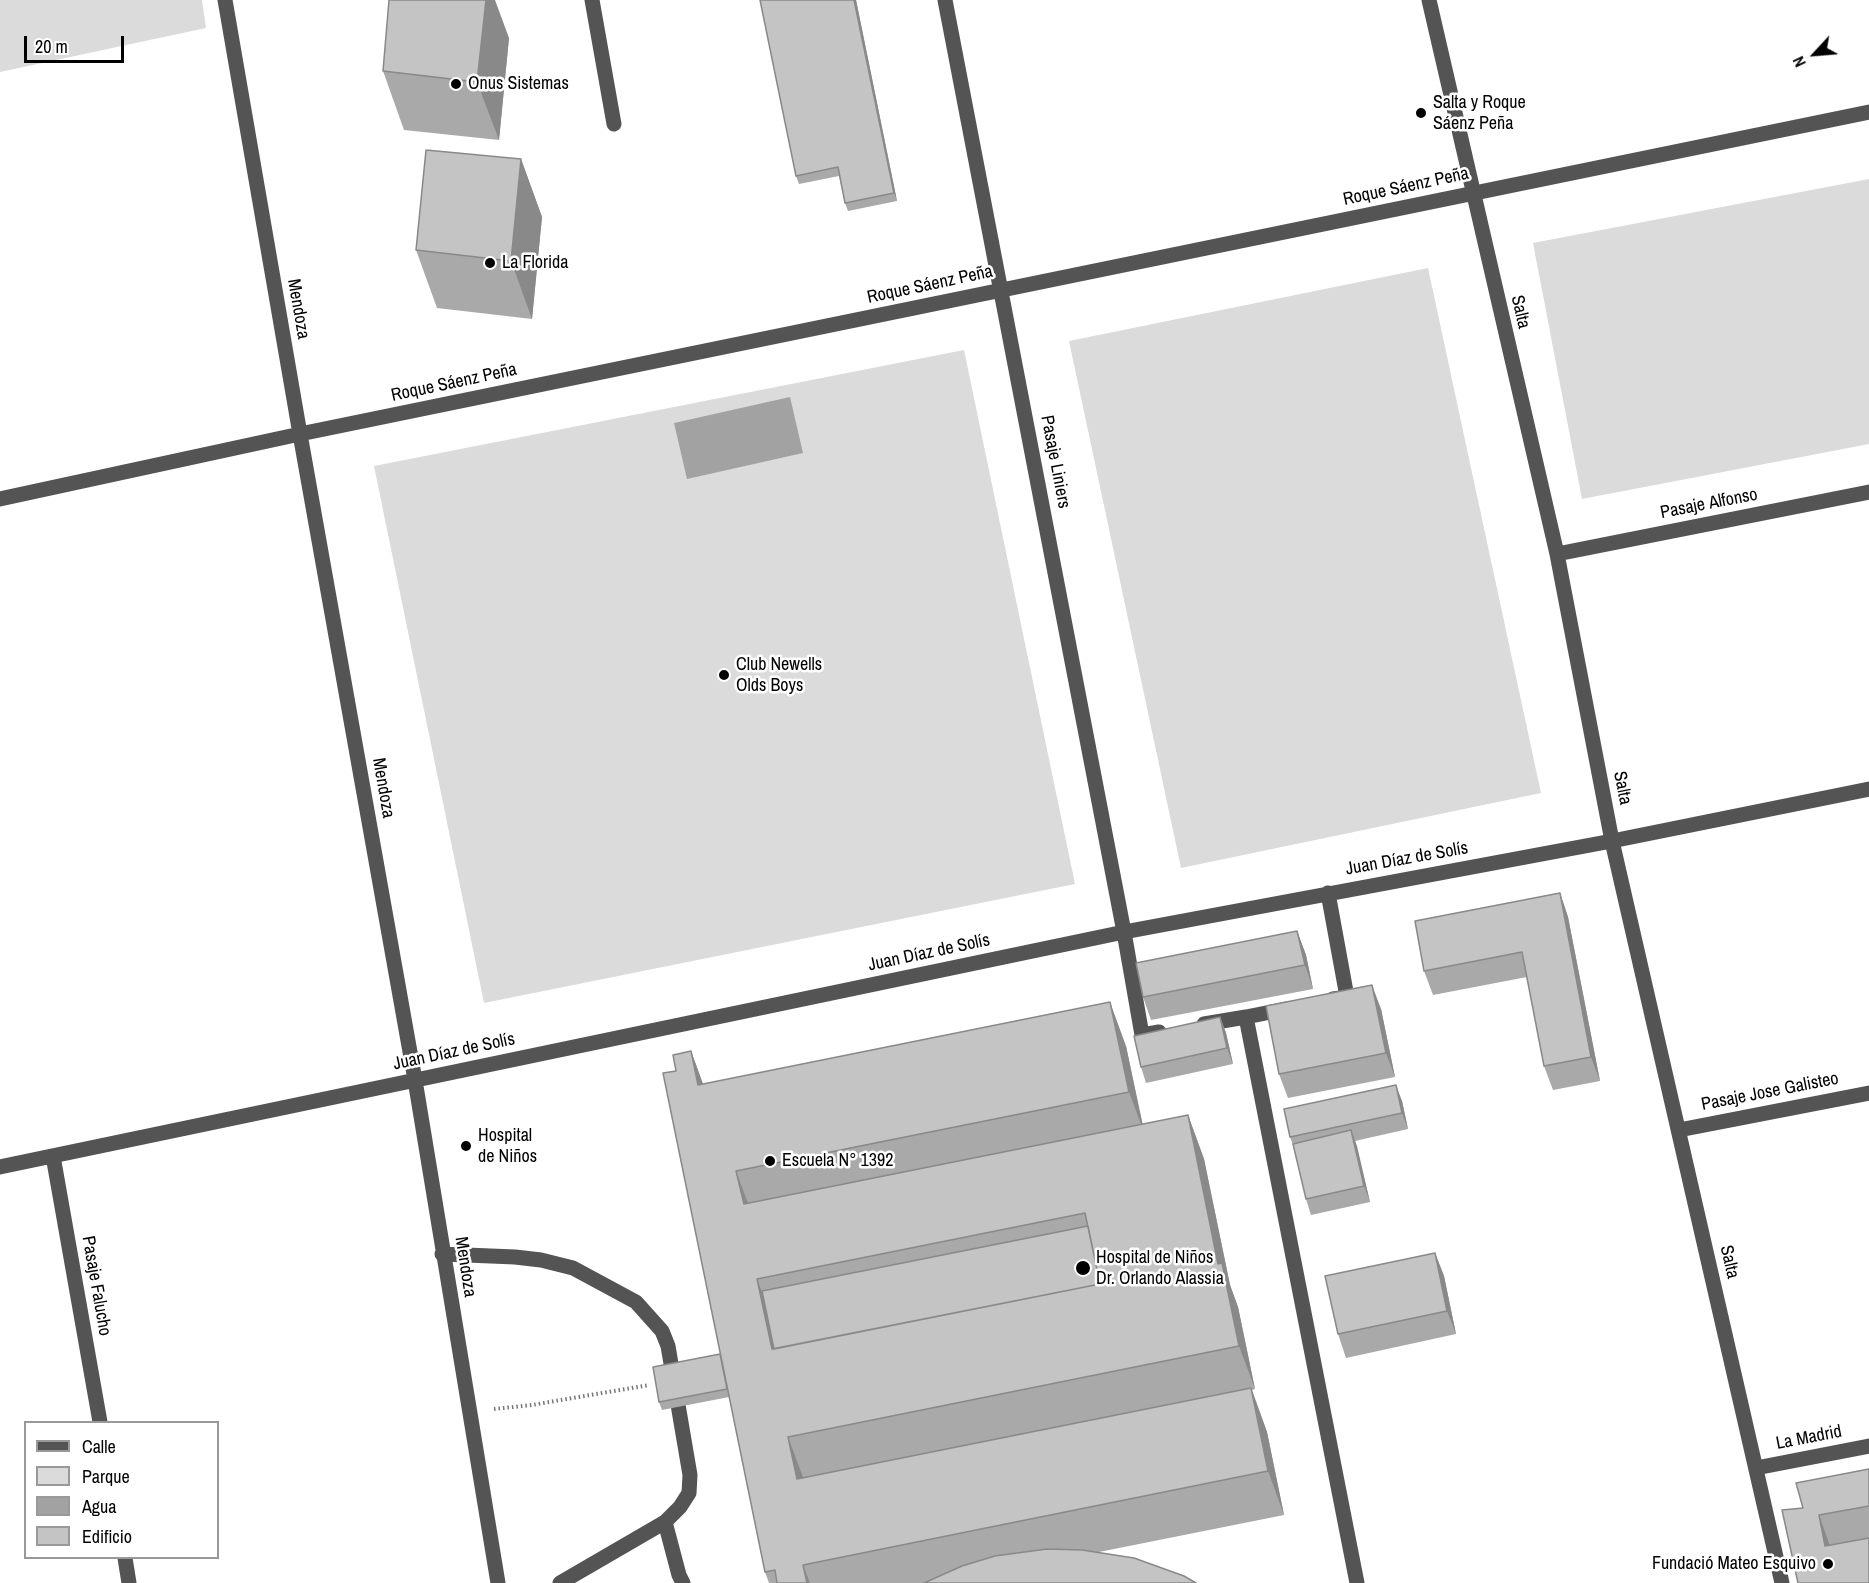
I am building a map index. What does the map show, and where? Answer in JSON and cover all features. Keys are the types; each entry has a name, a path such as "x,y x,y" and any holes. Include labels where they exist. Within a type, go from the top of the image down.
{"street":[{"name":"Mendoza","path":"225,0 415,1080 498,1583"},
{"path":"592,0 614,124"},
{"name":"Pasaje Liniers","path":"945,0 1142,1035 1246,1017"},
{"name":"Salta","path":"1429,0 1557,554 1612,841 1782,1583"},
{"name":"Roque Sáenz Peña","path":"0,499 300,434 1869,112"},
{"name":"Pasaje Alfonso","path":"1557,554 1869,492"},
{"name":"Juan Díaz de Solís","path":"0,1167 1124,932 1612,841 1869,789"},
{"path":"1328,893 1347,996 1246,1017 1357,1583"},
{"name":"Pasaje Jose Galisteo","path":"1678,1131 1869,1093"},
{"name":"Pasaje Falucho","path":"53,1156 100,1421"},
{"path":"442,1254 515,1257 541,1260 573,1268 636,1302 662,1330 668,1346 690,1475 688,1493 680,1507 665,1522 560,1583"},
{"name":"La Madrid","path":"1756,1468 1869,1446"},
{"path":"665,1522 683,1583"},
{"path":"125,1559 129,1583"}],"path":[{"path":"469,1412 532,1405 657,1384"}],"green space":[{"path":"0,0 202,0 206,28 0,72"},
{"path":"1869,179 1869,444 1582,499 1533,243"},
{"path":"1428,268 1541,793 1181,868 1069,341"},
{"name":"Club Newells Olds Boys","path":"964,350 1075,884 484,1003 374,466"}],"water":[{"path":"790,397 803,453 687,479 674,423"}],"building":[{"path":"389,0 486,0 477,82 383,71"},
{"path":"760,0 854,0 894,193 845,203 838,167 796,176"},
{"path":"426,150 521,159 511,261 416,250"},
{"path":"1560,893 1591,1057 1544,1066 1522,952 1424,971 1415,921"},
{"path":"1297,931 1305,965 1143,997 1136,963"},
{"path":"1372,985 1386,1053 1279,1074 1266,1006"},
{"path":"1110,1002 1129,1092 736,1171 744,1204 1188,1115 1218,1264 1222,1263 1239,1346 788,1437 797,1479 1251,1388 1268,1471 803,1565 807,1583 777,1583 775,1570 765,1572 663,1073 676,1071 673,1055 691,1051 698,1085","holes":["1085,1213 1100,1284 772,1349 757,1279"]},
{"path":"1220,1017 1227,1048 1141,1067 1134,1036"},
{"path":"1396,1085 1402,1113 1290,1137 1284,1109"},
{"path":"1351,1130 1364,1186 1306,1199 1293,1144"},
{"path":"1088,1226 1100,1284 774,1349 762,1291"},
{"path":"1435,1253 1447,1311 1338,1334 1325,1276"},
{"path":"720,1354 727,1389 659,1402 653,1367"},
{"path":"1869,1469 1869,1506 1819,1515 1825,1546 1869,1538 1869,1583 1798,1583 1782,1510 1803,1508 1796,1483"},
{"path":"1047,1549 1082,1550 1134,1558 1184,1576 1196,1583 924,1583 962,1566 995,1556"}],"place":[{"name":"Onus Sistemas","path":"456,84"},
{"name":"Salta y Roque Sáenz Peña","path":"1421,113"},
{"name":"La Florida","path":"490,263"},
{"name":"Club Newells Olds Boys","path":"724,675"},
{"name":"Hospital de Niños","path":"466,1146"},
{"name":"Escuela N° 1392","path":"770,1161"},
{"name":"Hospital de Niños Dr. Orlando Alassia","path":"1083,1268"},
{"name":"Fundació Mateo Esquivo","path":"1828,1564"}]}
